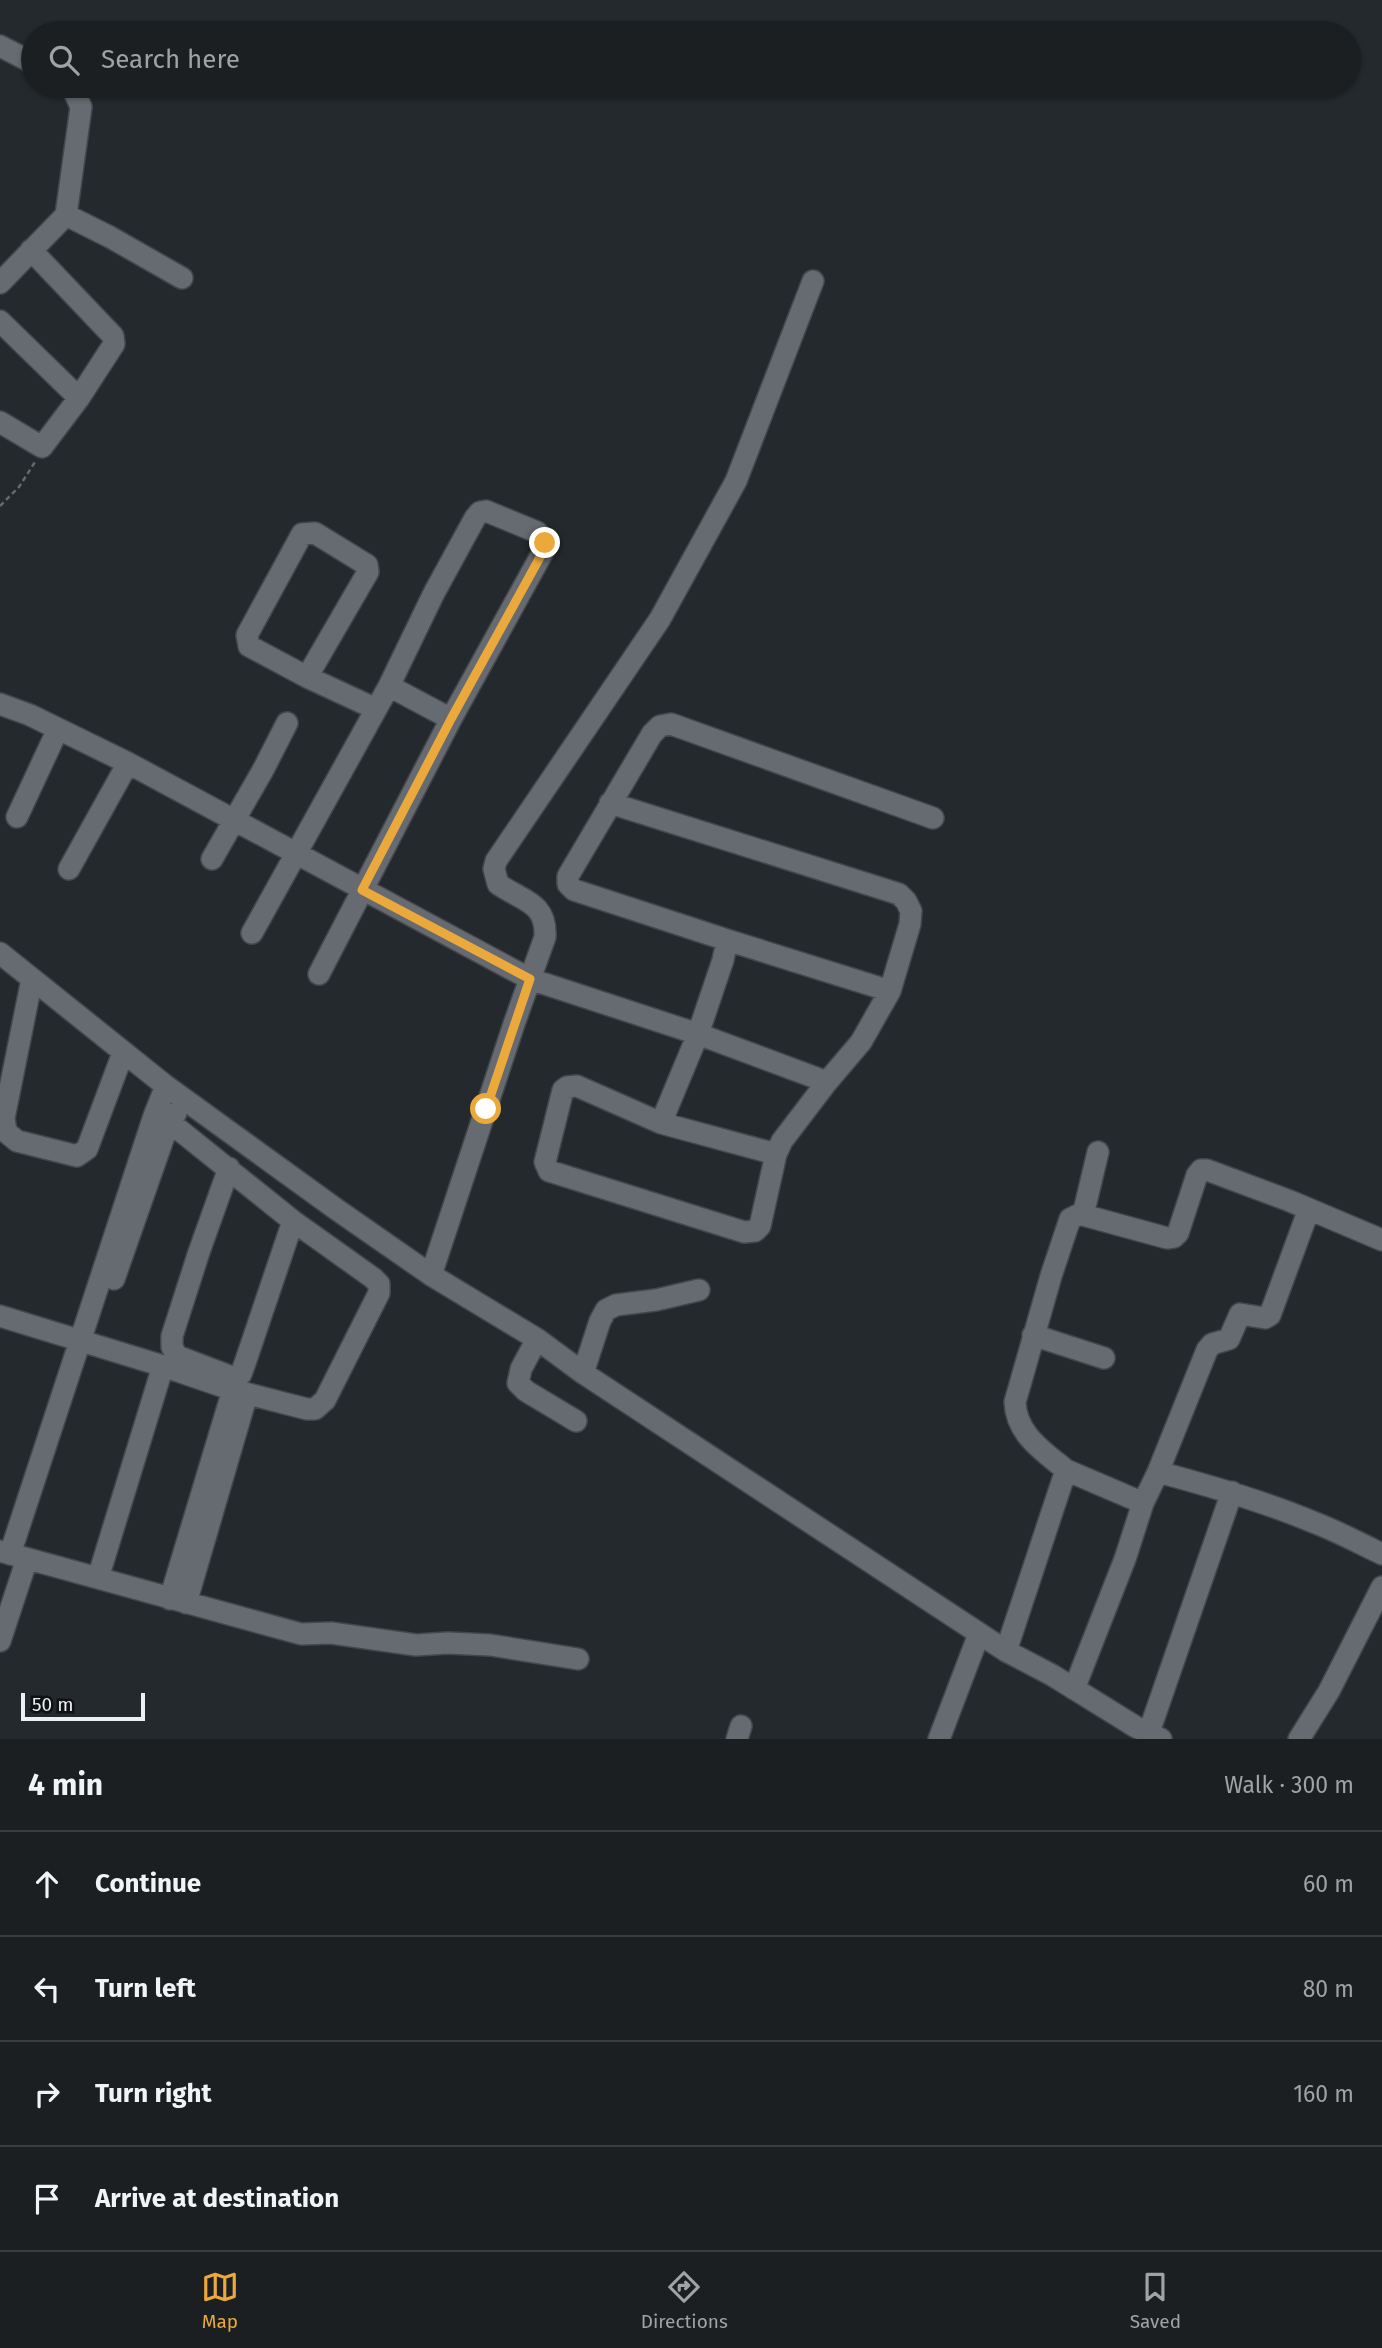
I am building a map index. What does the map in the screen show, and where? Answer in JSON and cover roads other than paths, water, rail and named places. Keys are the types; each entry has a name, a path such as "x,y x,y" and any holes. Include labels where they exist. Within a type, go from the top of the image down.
{"street":[{"path":"0,46 21,57"},
{"path":"0,284 66,215 82,107 78,98"},
{"path":"66,215 182,278"},
{"path":"0,422 42,447 79,398 114,344 113,336 31,250"},
{"path":"430,1275 545,937 546,922 542,913 534,905 498,884 494,869 496,861 660,619 736,481 813,281"},
{"path":"0,321 79,398"},
{"path":"253,933 389,686 434,593 480,512 486,511 537,532 545,543 544,550 451,719 319,974"},
{"path":"307,677 368,572 367,565 315,533 302,534 247,635 247,641 249,646 307,677 376,709"},
{"path":"389,686 451,719"},
{"path":"0,704 128,763 530,979 698,1034 827,1082"},
{"path":"212,859 287,723"},
{"path":"890,991 583,894 568,884 568,876 652,734 660,726 671,724 933,818"},
{"path":"17,817 58,729"},
{"path":"69,869 128,763"},
{"path":"610,803 899,894 911,911 910,924 890,991 861,1042 782,1140 776,1154 760,1226 755,1231 744,1232 549,1171 545,1154 563,1090 577,1086 661,1123 776,1154"},
{"path":"661,1123 698,1034 727,940"},
{"path":"0,953 166,1086 430,1275 537,1339 583,1373 979,1634 1145,1734 1233,1492"},
{"path":"32,979 4,1118 6,1132 17,1141 77,1156 87,1149 123,1053"},
{"path":"0,1641 15,1555 161,1119 166,1086"},
{"path":"161,1119 184,1098"},
{"path":"1,1321 163,1366 240,1392 307,1409 321,1406 379,1293 379,1284 161,1119"},
{"path":"1083,1216 1098,1152"},
{"path":"229,1168 172,1336 172,1348 177,1356 232,1377 241,1374 293,1221"},
{"path":"1143,1503 1066,1470 1037,1447 1026,1434 1016,1414 1015,1402 1033,1335 1070,1219 1078,1215 1167,1238 1174,1237 1178,1233 1197,1175 1201,1170 1207,1170 1382,1240"},
{"path":"1074,1689 1125,1559 1143,1503 1209,1346 1230,1339 1240,1314 1265,1318 1270,1315 1309,1209"},
{"path":"583,1373 606,1310 616,1305 656,1300 699,1290"},
{"path":"1033,1335 1104,1357"},
{"path":"537,1339 521,1369 518,1383 526,1391 576,1420"},
{"path":"98,1578 163,1366"},
{"path":"178,1601 240,1392"},
{"path":"1006,1651 1066,1470"},
{"path":"1158,1472 1233,1492 1316,1522 1382,1555"},
{"path":"15,1555 302,1634 331,1633 416,1645 490,1645 578,1659"},
{"path":"1299,1739 1329,1691 1382,1587"},
{"path":"939,1739 979,1634"}]}
